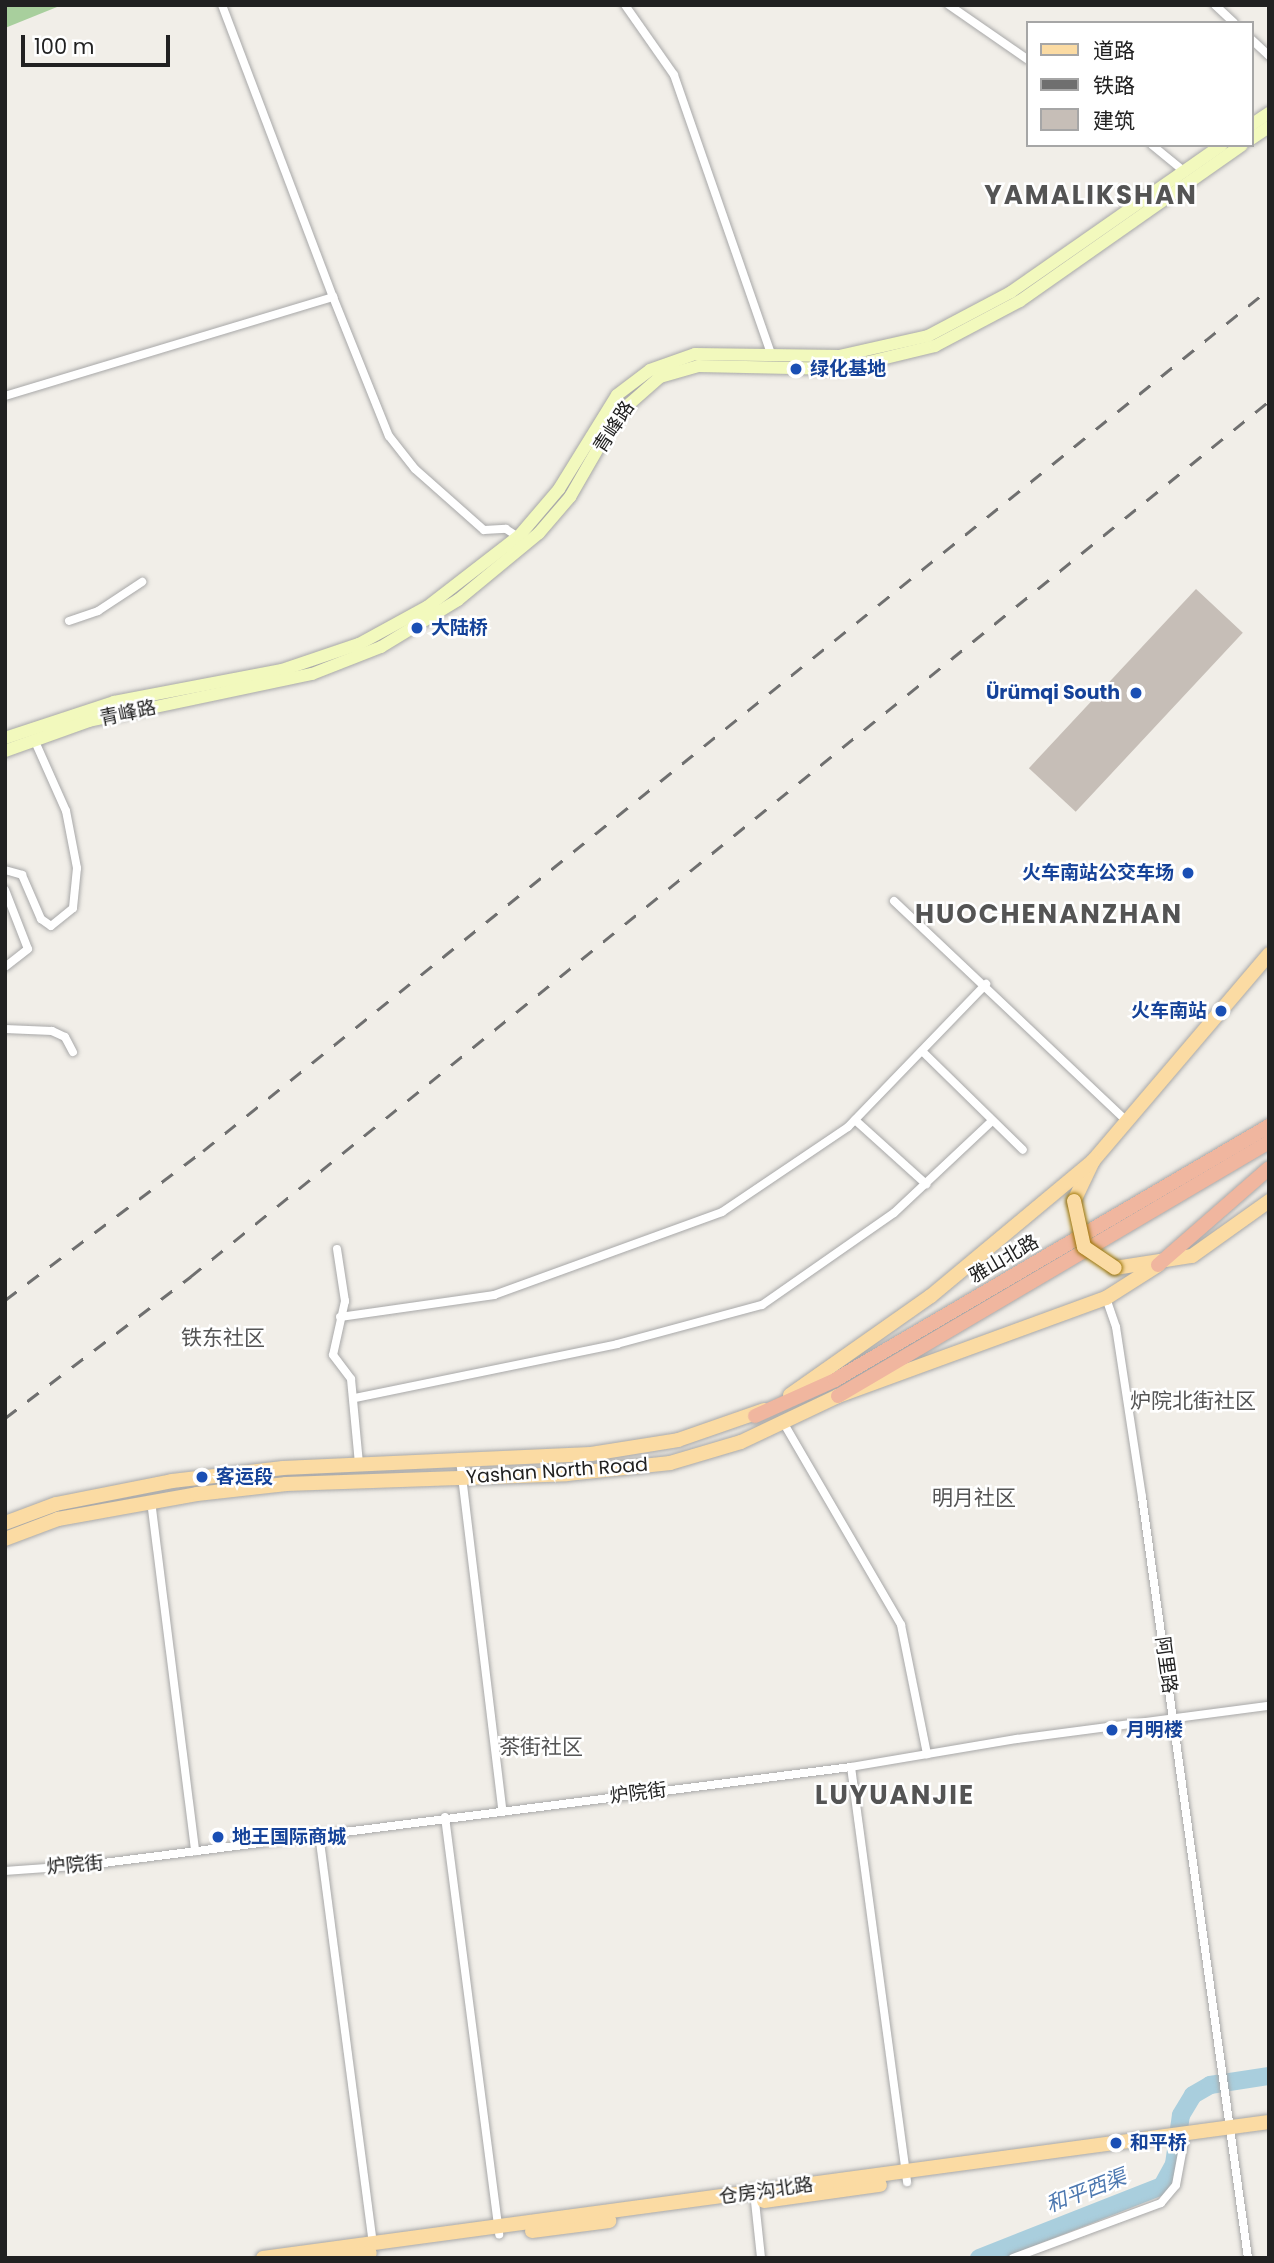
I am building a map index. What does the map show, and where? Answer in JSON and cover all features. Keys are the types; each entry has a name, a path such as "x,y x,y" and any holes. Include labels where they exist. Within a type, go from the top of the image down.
{"highway":[{"name":"雅山北路","path":"755,1416 835,1380 1269,1126"},
{"path":"838,1396 1269,1142"},
{"path":"1158,1265 1269,1168"}],"main road":[{"path":"1253,124 1269,113"},
{"path":"1253,138 1269,127"},
{"name":"青峰路","path":"5,751 34,739 118,715 289,680 359,658 433,618 570,497 618,414 660,377 698,366 840,369 935,346 1020,301 1189,175 1220,147"},
{"name":"青峰路","path":"5,738 114,702 335,654 427,607 522,541 559,489 599,418 632,382 660,365 695,354 772,356 866,353 958,324 1189,175 1238,147"},
{"path":"1269,954 1093,1161 1074,1201 1084,1247 1115,1268 1158,1265 1192,1256 1269,1200"},
{"name":"Yashan North Road","path":"5,1523 56,1504 172,1481 359,1464 591,1454 678,1440 755,1416 828,1372 931,1296 1093,1161"},
{"name":"Yashan North Road","path":"5,1539 58,1519 151,1501 286,1484 463,1478 670,1463 741,1442 838,1396 1106,1298 1158,1265"},
{"name":"仓房沟北路","path":"263,2258 906,2177 1179,2140 1231,2132 1269,2122"},
{"name":"仓房沟北路","path":"1231,2132 1269,2132"},
{"name":"仓房沟北路","path":"336,2258 498,2230"}],"street":[{"path":"222,5 389,436 415,469 484,530 506,529 522,541"},
{"path":"625,5 674,75 772,356"},
{"path":"949,5 1026,58"},
{"path":"1215,5 1232,21"},
{"path":"1253,41 1269,56"},
{"path":"1154,147 1189,175"},
{"path":"5,396 333,297"},
{"path":"69,621 98,611 142,582"},
{"path":"5,870 22,875 41,919 51,926 73,908 77,868 66,811 34,739"},
{"path":"5,890 28,949 5,967"},
{"path":"894,901 986,984 1127,1121"},
{"path":"340,1317 494,1295 722,1212 855,1120 986,984"},
{"path":"5,1029 52,1031 65,1037 74,1052"},
{"path":"922,1051 1023,1150"},
{"path":"855,1120 926,1184"},
{"path":"355,1398 617,1344 762,1305 926,1184 992,1121"},
{"path":"337,1250 345,1301 332,1355 351,1379 355,1398 359,1464"},
{"name":"阿里路","path":"1106,1298 1116,1327 1248,2258"},
{"path":"783,1422 901,1625 927,1754"},
{"path":"460,1460 502,1810"},
{"path":"151,1501 195,1851"},
{"name":"炉院街","path":"5,1871 195,1851 446,1817 851,1768 927,1754 1269,1706"},
{"path":"851,1768 906,2177"},
{"path":"446,1817 498,2230"},
{"path":"320,1834 373,2243"},
{"path":"1013,2258 1161,2203 1176,2185 1179,2140"},
{"path":"755,2197 761,2258"}],"green space":[{"path":"5,5 62,5 5,28"}],"building":[{"path":"1196,589 1243,633 1076,812 1029,768"}],"waterway":[{"name":"和平西渠","path":"979,2258 1162,2186 1174,2164 1181,2115 1193,2095 1210,2085 1269,2076"}],"railway":[{"path":"5,1300 203,1151 1269,289"},
{"path":"5,1418 190,1277 1269,401"}],"place":[{"name":"绿化基地","path":"796,369"},
{"name":"大陆桥","path":"417,628"},
{"name":"Ürümqi South","path":"1136,693"},
{"name":"火车南站公交车场","path":"1188,873"},
{"name":"火车南站","path":"1221,1011"},
{"name":"客运段","path":"202,1477"},
{"name":"月明楼","path":"1112,1730"},
{"name":"地王国际商城","path":"218,1837"},
{"name":"和平桥","path":"1116,2143"}],"district":[{"name":"YAMALIKSHAN","path":"1091,196"},
{"name":"HUOCHENANZHAN","path":"1049,915"},
{"name":"铁东社区","path":"223,1338"},
{"name":"炉院北街社区","path":"1193,1401"},
{"name":"明月社区","path":"974,1498"},
{"name":"茶街社区","path":"541,1747"},
{"name":"LUYUANJIE","path":"895,1796"}]}
